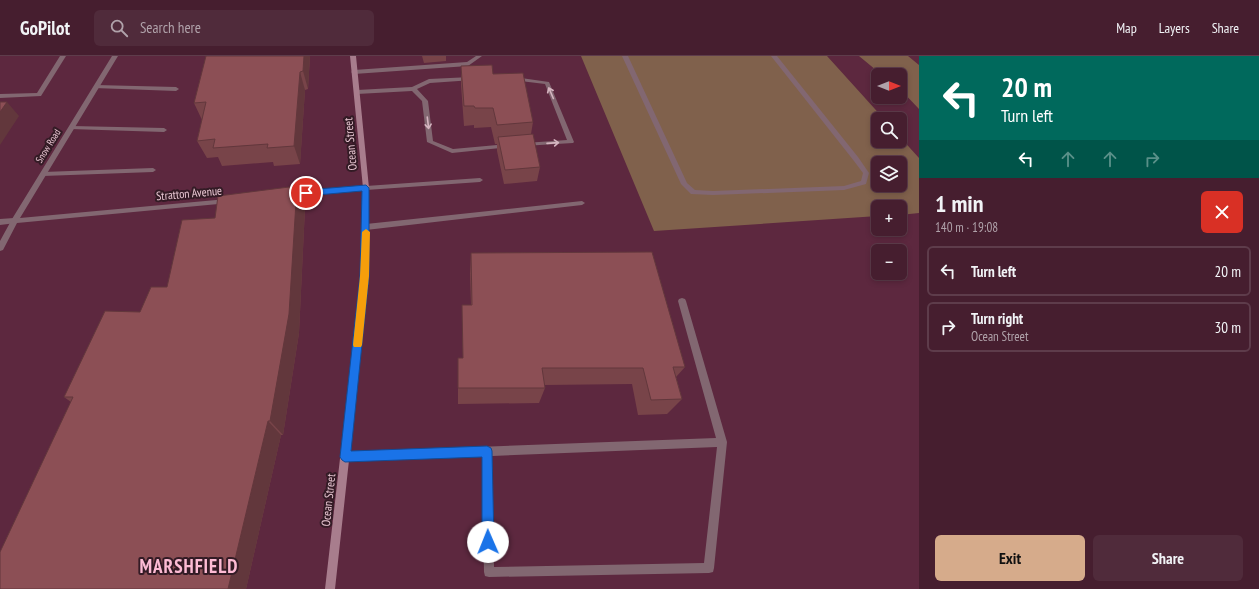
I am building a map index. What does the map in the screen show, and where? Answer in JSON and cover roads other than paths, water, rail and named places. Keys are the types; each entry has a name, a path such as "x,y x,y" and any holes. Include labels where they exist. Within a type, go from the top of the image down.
{"main road":[{"name":"Ocean Street","path":"330,589 365,276 366,188 353,56"}],"street":[{"path":"0,96 38,95 63,56"},
{"name":"Snow Road","path":"0,248 14,220 72,128 114,56"},
{"path":"354,72 468,64 479,56"},
{"path":"625,56 684,184 694,192 713,193 844,188 864,182 866,173 856,159 774,56"},
{"path":"357,92 413,89 429,81 480,79"},
{"path":"413,89 425,101 430,142 452,151 571,142 547,83 509,79"},
{"path":"96,87 176,89"},
{"path":"72,128 164,130"},
{"path":"43,174 153,170"},
{"path":"279,196 480,180"},
{"name":"Stratton Avenue","path":"0,222 232,200"},
{"path":"366,227 582,203"},
{"path":"487,451 489,572 709,568 722,442 682,301"},
{"path":"345,457 722,442"}],"district":[{"name":"MARSHFIELD","path":"189,566"}]}
